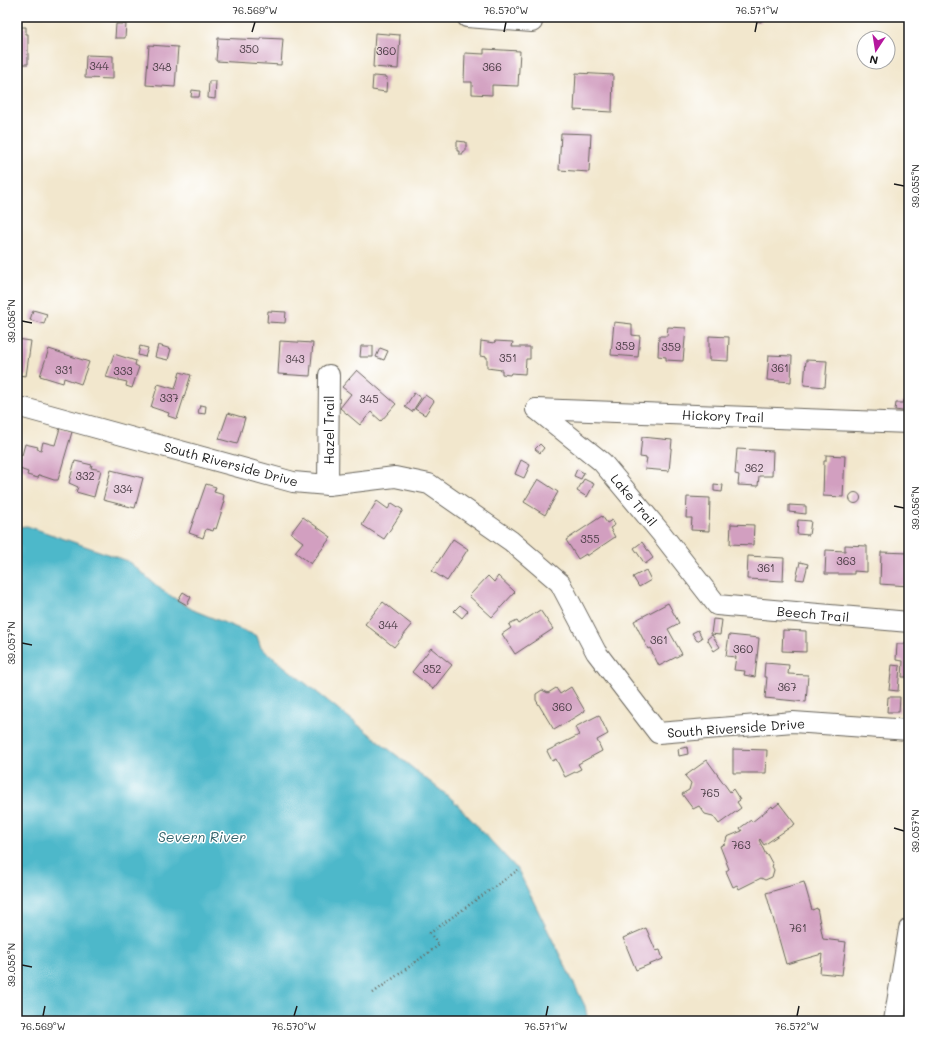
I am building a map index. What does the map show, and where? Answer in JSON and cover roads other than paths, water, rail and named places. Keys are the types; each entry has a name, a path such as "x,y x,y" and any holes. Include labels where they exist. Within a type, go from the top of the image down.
{"street":[{"path":"467,17 532,22"},
{"name":"Hazel Trail","path":"328,485 329,375"},
{"name":"South Riverside Drive","path":"17,408 24,408 293,482 328,485 395,477 429,484 510,541 560,583 596,652 658,733 793,722 909,730"},
{"name":"Hickory Trail","path":"536,409 909,423"},
{"name":"Lake Trail","path":"536,409 602,462 661,533 717,605"},
{"name":"Beech Trail","path":"717,605 909,622"},
{"path":"894,1021 909,928"}],"water":[{"name":"Severn River","path":"27,526 128,561 163,591 193,610 257,636 261,648 453,800 518,870 585,1006 588,1021 17,1021 17,527"}]}
